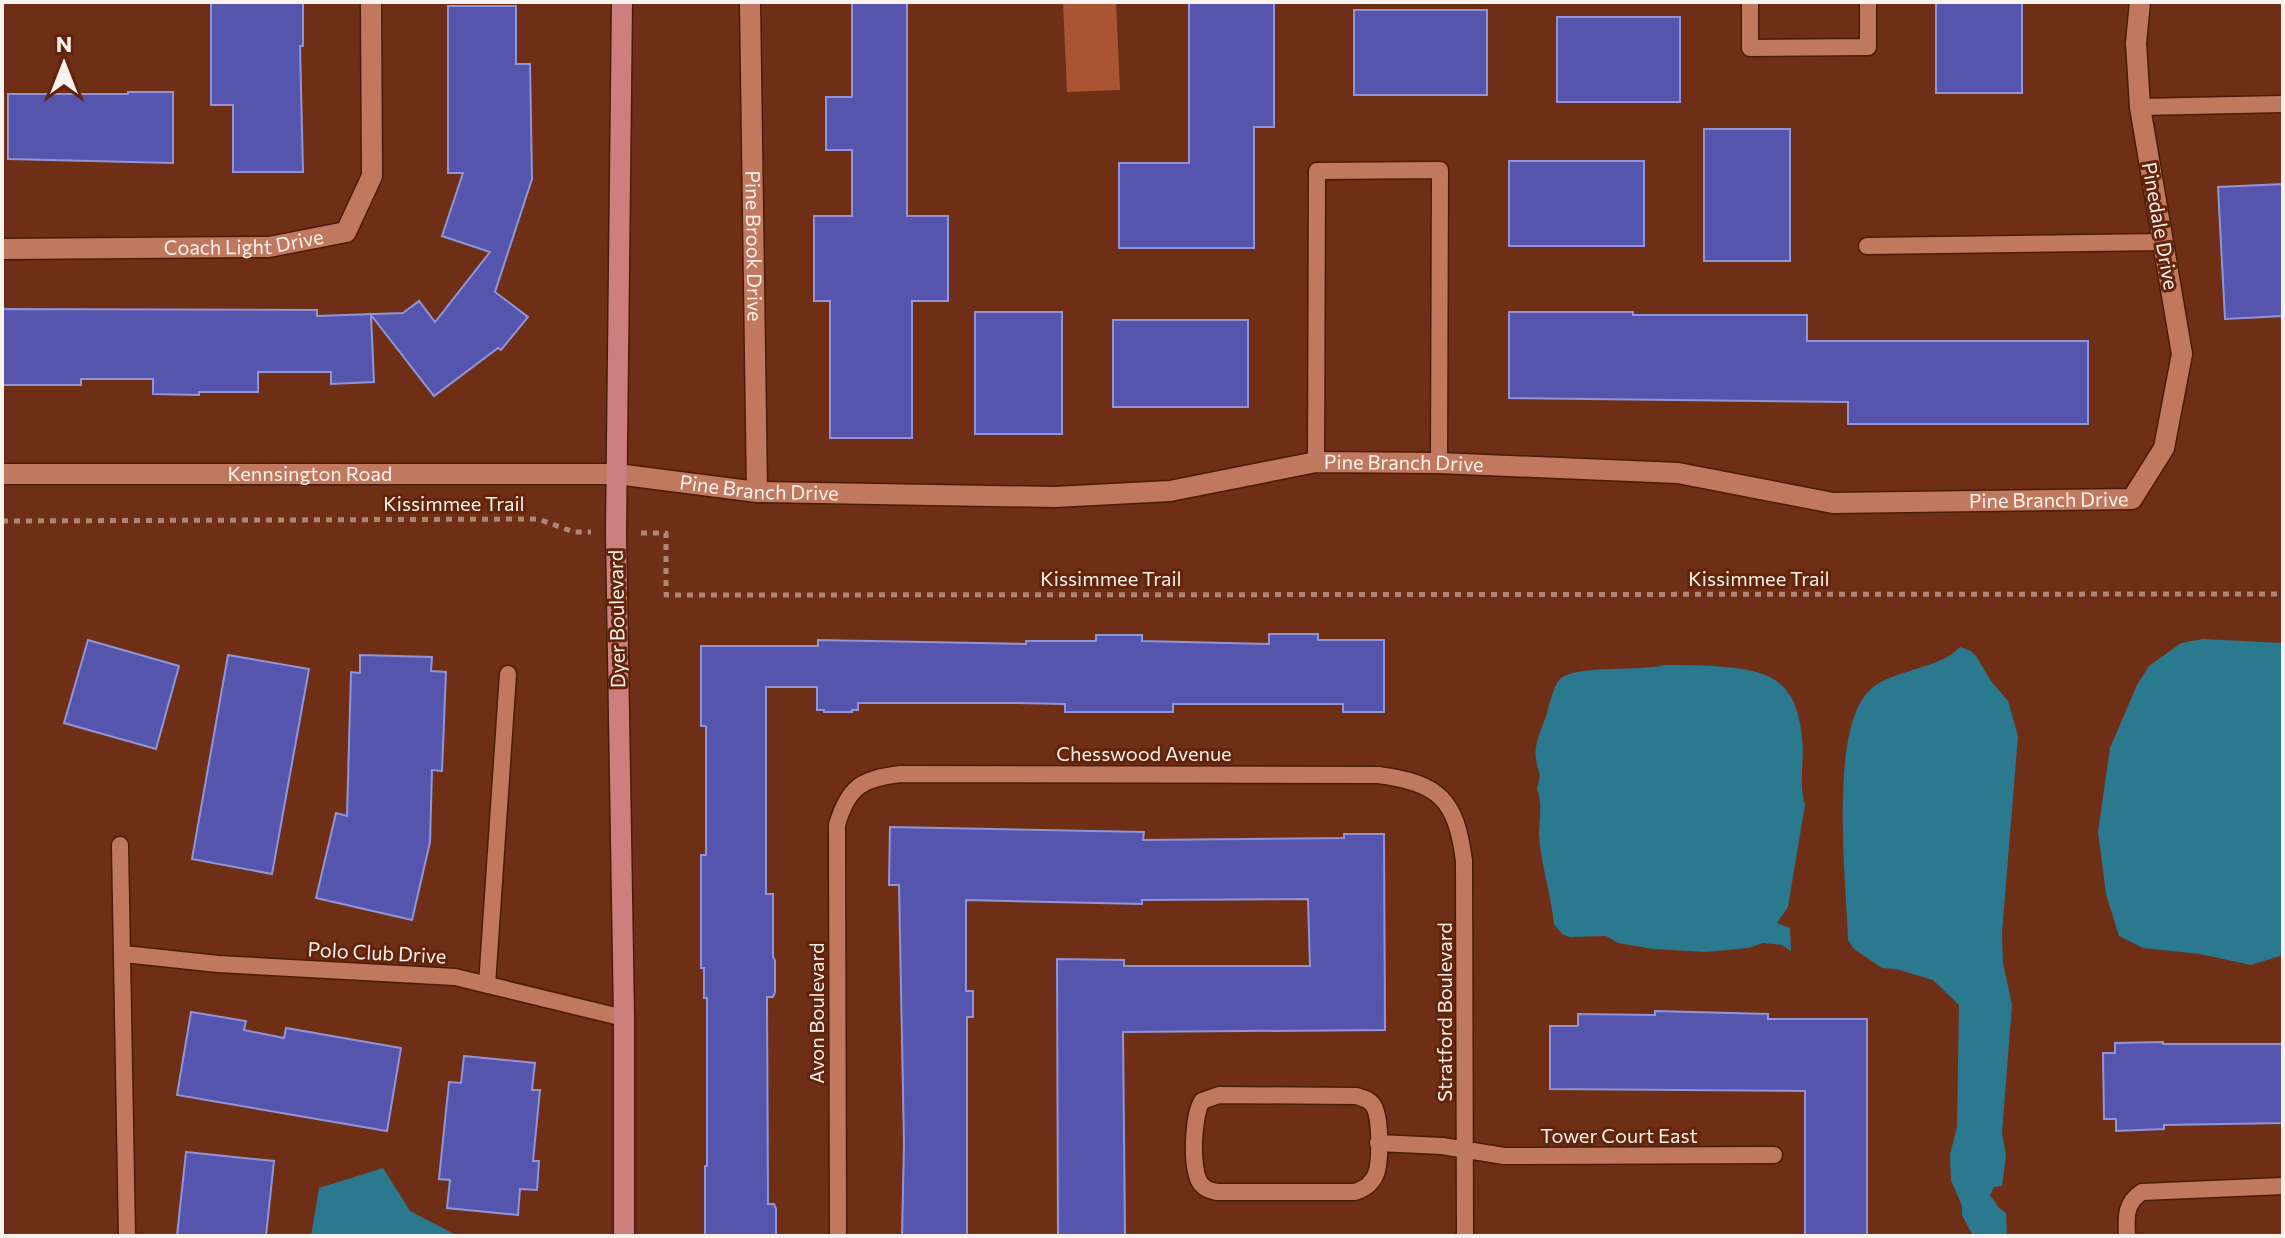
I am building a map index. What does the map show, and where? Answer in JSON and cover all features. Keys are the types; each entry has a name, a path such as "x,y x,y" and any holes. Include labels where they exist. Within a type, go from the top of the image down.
{"main road":[{"name":"Dyer Boulevard","path":"622,2 616,533 624,1018 624,1236"}],"street":[{"name":"Coach Light Drive","path":"2,249 269,247 346,232 372,176 371,2"},
{"name":"Pine Brook Drive","path":"750,2 757,492"},
{"name":"Pinedale Drive","path":"2140,2 2136,43 2140,107 2182,354 2164,448"},
{"name":"Pine Branch Drive","path":"617,474 757,492 1055,497 1170,491 1316,462 1439,463 1678,473 1833,503 2132,499 2164,448"},
{"name":"Kennsington Road","path":"2,474 617,474"}],"lane":[{"path":"1750,2 1750,48 1868,47 1868,2"},
{"path":"2140,107 2283,104"},
{"path":"1316,462 1317,171 1440,170 1439,463"},
{"path":"1867,246 2163,242"},
{"path":"487,985 508,674"},
{"name":"Chesswood Avenue","path":"850,793 872,779 901,774 1178,774 1378,775 1402,778 1440,794"},
{"name":"Avon Boulevard","path":"838,1236 836,842 837,825 850,793"},
{"name":"Stratford Boulevard","path":"1440,794 1454,816 1464,861 1465,1236"},
{"path":"120,845 127,1236"},
{"name":"Polo Club Drive","path":"124,954 218,964 455,977 624,1018"},
{"path":"1219,1095 1356,1096 1372,1103 1376,1110 1378,1143 1375,1176 1364,1189 1355,1192 1217,1192 1201,1185 1197,1177 1195,1118 1202,1101 1219,1095"},
{"name":"Tower Court East","path":"1378,1143 1429,1145 1504,1156 1774,1155"},
{"path":"2127,1236 2128,1207 2134,1197 2142,1192 2283,1186"}],"path":[{"name":"Kissimmee Trail","path":"2,521 538,519 574,532 666,533 666,595 2283,594"}],"shaded area":[{"path":"1063,2 1116,2 1120,90 1067,92"}],"water":[{"path":"2203,639 2283,643 2283,955 2251,965 2200,954 2143,948 2119,936 2106,894 2098,832 2110,748 2137,685 2149,666 2181,643"},
{"path":"1960,647 1976,656 2008,701 2018,736 2002,933 2003,963 2012,1005 2002,1133 2006,1155 2002,1186 1994,1187 1990,1195 2006,1213 2007,1236 1973,1236 1962,1215 1962,1206 1951,1180 1950,1154 1957,1127 1959,1005 1933,980 1882,968 1854,949 1848,940 1843,846 1844,769 1849,735 1858,707 1872,688 1881,682 1942,660"},
{"path":"1664,665 1714,666 1764,674 1776,680 1793,701 1802,737 1805,805 1788,907 1777,923 1790,928 1791,951 1782,945 1763,943 1748,948 1707,952 1653,949 1618,943 1606,936 1570,937 1562,934 1554,924 1540,846 1537,790 1540,775 1536,752 1555,688 1559,680 1578,672"},
{"path":"383,1168 410,1211 458,1236 311,1236 319,1188"}],"building":[{"path":"211,2 303,2 303,46 300,46 303,172 233,172 233,105 211,105"},
{"path":"852,2 907,2 907,216 948,216 948,301 912,301 912,438 830,438 830,301 814,301 814,216 852,216 852,150 826,150 826,97 852,97"},
{"path":"1189,2 1274,2 1274,127 1254,127 1254,248 1119,248 1119,163 1189,163"},
{"path":"1936,2 2022,2 2022,93 1936,93"},
{"path":"448,6 516,6 516,64 530,64 532,179 495,292 528,317 501,350 498,348 434,396 371,315 374,382 331,384 331,372 258,372 258,392 199,392 199,395 153,394 153,379 81,379 81,385 2,385 2,309 317,310 317,316 403,313 419,301 435,322 490,252 442,236 463,173 448,173"},
{"path":"1354,10 1487,10 1487,95 1354,95"},
{"path":"1557,17 1680,17 1680,102 1557,102"},
{"path":"173,92 173,163 8,159 8,94"},
{"path":"1704,129 1790,129 1790,261 1704,261"},
{"path":"1509,161 1644,161 1644,246 1509,246"},
{"path":"2283,184 2283,316 2225,319 2218,187"},
{"path":"975,312 1062,312 1062,434 975,434"},
{"path":"1509,312 1807,315 1807,341 2088,341 2088,424 1848,424 1848,402 1509,398"},
{"path":"1113,320 1248,320 1248,407 1113,407"},
{"path":"1269,634 1318,634 1318,640 1384,640 1384,712 1343,712 1343,704 1173,704 1173,712 1065,712 1065,704 858,703 858,710 852,712 824,712 817,710 817,687 766,687 766,894 773,894 775,961 775,992 773,997 767,997 768,1204 774,1204 776,1209 776,1236 705,1236 707,998 704,998 704,968 701,968 701,855 706,855 706,726 701,726 701,646 818,646 818,640 1026,644 1026,641 1096,641 1096,635 1142,635 1142,641 1269,644"},
{"path":"88,640 179,666 156,749 64,723"},
{"path":"228,655 309,669 272,874 192,859"},
{"path":"360,655 432,657 431,671 446,672 442,771 432,770 430,842 412,920 316,898 336,813 347,816 351,672 360,673"},
{"path":"890,827 1144,832 1143,840 1344,838 1344,834 1384,834 1385,1030 1123,1032 1125,1236 1058,1236 1057,959 1124,960 1124,966 1310,966 1308,899 1142,900 1142,904 966,900 966,991 973,991 973,1017 967,1017 967,1236 902,1236 904,1144 899,885 889,885"},
{"path":"1655,1011 1768,1014 1768,1019 1867,1019 1867,1235 1805,1235 1805,1091 1550,1089 1550,1026 1578,1026 1578,1014 1655,1015"},
{"path":"191,1012 246,1021 244,1030 284,1038 286,1028 401,1048 387,1131 177,1095"},
{"path":"2115,1043 2283,1044 2283,1123 2164,1125 2164,1129 2116,1131 2116,1119 2104,1119 2103,1053 2115,1053"},
{"path":"464,1056 535,1063 532,1090 540,1090 533,1161 539,1161 537,1190 520,1189 518,1215 447,1208 450,1180 439,1179 449,1082 461,1083"},
{"path":"186,1152 274,1161 266,1236 177,1236"}]}
